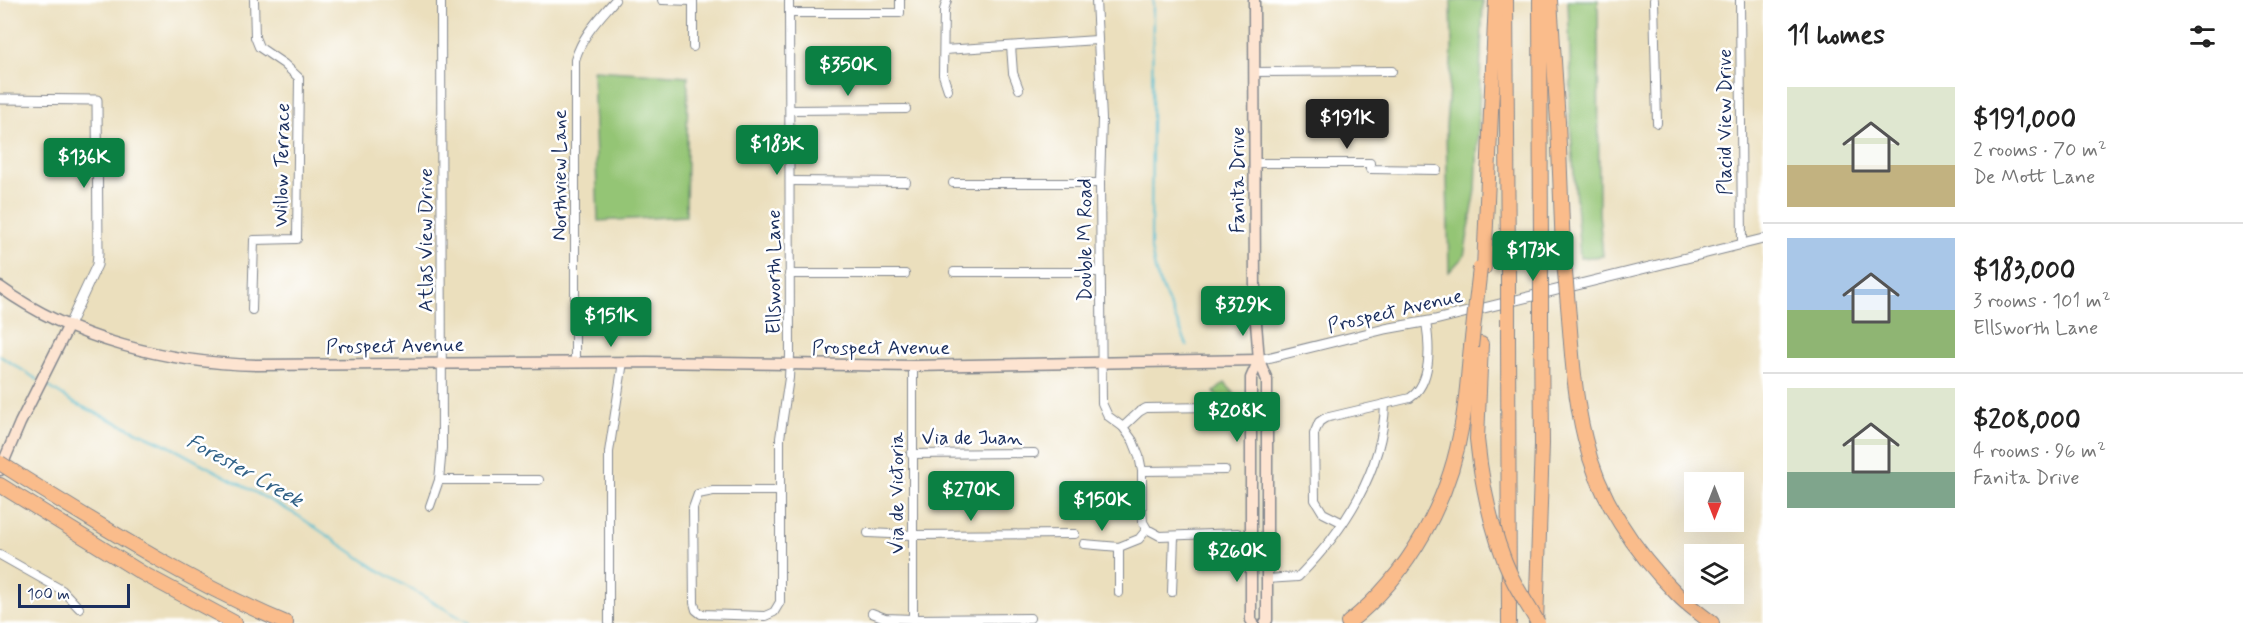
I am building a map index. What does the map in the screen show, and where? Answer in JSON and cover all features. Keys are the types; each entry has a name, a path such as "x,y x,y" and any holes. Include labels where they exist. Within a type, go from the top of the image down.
{"highway":[{"path":"1348,623 1381,593 1418,543 1447,484 1462,426 1487,225 1496,0"},
{"path":"1506,0 1509,623"},
{"path":"1537,623 1542,444 1540,0"},
{"path":"1550,0 1563,250 1576,394 1585,441 1600,486 1632,542 1678,595 1713,623"},
{"path":"1482,268 1477,439 1485,497 1498,544 1512,578 1537,623"},
{"path":"0,463 170,566 230,598 286,623"},
{"path":"0,485 9,497 69,536 122,561 185,598 235,623"}],"main road":[{"name":"Fanita Drive","path":"1254,0 1255,310 1259,360 1267,380 1267,620 1265,623"},
{"name":"Prospect Avenue","path":"0,287 38,310 69,325 137,350 203,363 257,365 623,362 913,366 1259,360"},
{"path":"0,471 69,325"},
{"name":"Fanita Drive","path":"1253,623 1251,620 1251,378 1259,360"}],"street":[{"name":"Willow Terrace","path":"252,310 254,240 297,239 299,78 284,64 259,47 255,37 254,0"},
{"name":"Atlas View Drive","path":"430,506 440,480 442,447 441,0"},
{"name":"Northview Lane","path":"575,363 575,60 580,43 615,0"},
{"path":"662,0 693,1 693,47"},
{"name":"Ellsworth Lane","path":"779,491 713,490 698,494 693,508 694,603 696,610 701,614 765,616 777,609 781,598 780,438 789,365 789,0"},
{"path":"789,13 900,13 900,0"},
{"path":"947,0 943,75 948,90"},
{"name":"Double M Road","path":"1096,0 1102,118 1100,183 1102,403 1108,416 1123,427 1133,441 1142,471 1143,522 1147,529"},
{"path":"1654,0 1657,123"},
{"name":"Placid View Drive","path":"1740,0 1742,245"},
{"path":"944,50 1097,40"},
{"path":"1011,46 1013,73 1019,89"},
{"path":"1254,72 1392,71"},
{"path":"0,99 96,100 98,252 96,265 69,325"},
{"path":"790,110 906,109"},
{"path":"1255,163 1370,163 1370,169 1437,170"},
{"path":"790,181 906,182"},
{"path":"953,183 1100,183"},
{"name":"Prospect Avenue","path":"1259,360 1385,329 1426,322 1763,239"},
{"path":"954,272 1100,272"},
{"path":"789,274 905,274"},
{"path":"1343,523 1323,513 1315,500 1314,434 1319,422 1325,418 1410,398 1418,392 1425,377 1428,360 1426,322"},
{"path":"609,623 609,452 623,362"},
{"name":"Via de Victoria","path":"913,366 911,454 913,619"},
{"path":"1266,579 1298,577 1320,555 1343,523 1360,497 1385,428 1385,404"},
{"path":"1123,427 1146,408 1212,407"},
{"name":"Via de Juan","path":"911,454 1034,453"},
{"path":"1142,471 1225,470"},
{"path":"440,480 539,480"},
{"path":"1083,489 1141,490"},
{"path":"1084,544 1119,547 1139,539 1147,529 1160,536 1238,533"},
{"path":"867,533 1075,534"},
{"path":"1172,592 1174,536"},
{"path":"1119,547 1119,593"},
{"path":"0,555 62,590 79,608"},
{"path":"872,613 885,618 913,619 1030,618"}],"green space":[{"path":"1451,0 1483,0 1476,190 1464,256 1449,272 1446,126 1452,50"},
{"path":"1568,0 1598,0 1599,213 1603,256 1580,258 1569,104 1571,81"},
{"path":"593,70 688,76 686,216 598,221"},
{"path":"1225,383 1236,396 1225,406 1214,392"}],"waterway":[{"path":"1153,0 1151,249 1156,274 1187,345"},
{"name":"Forester Creek","path":"0,356 38,380"},
{"name":"Forester Creek","path":"43,383 74,403 167,445 297,515 375,568 469,623"}]}
